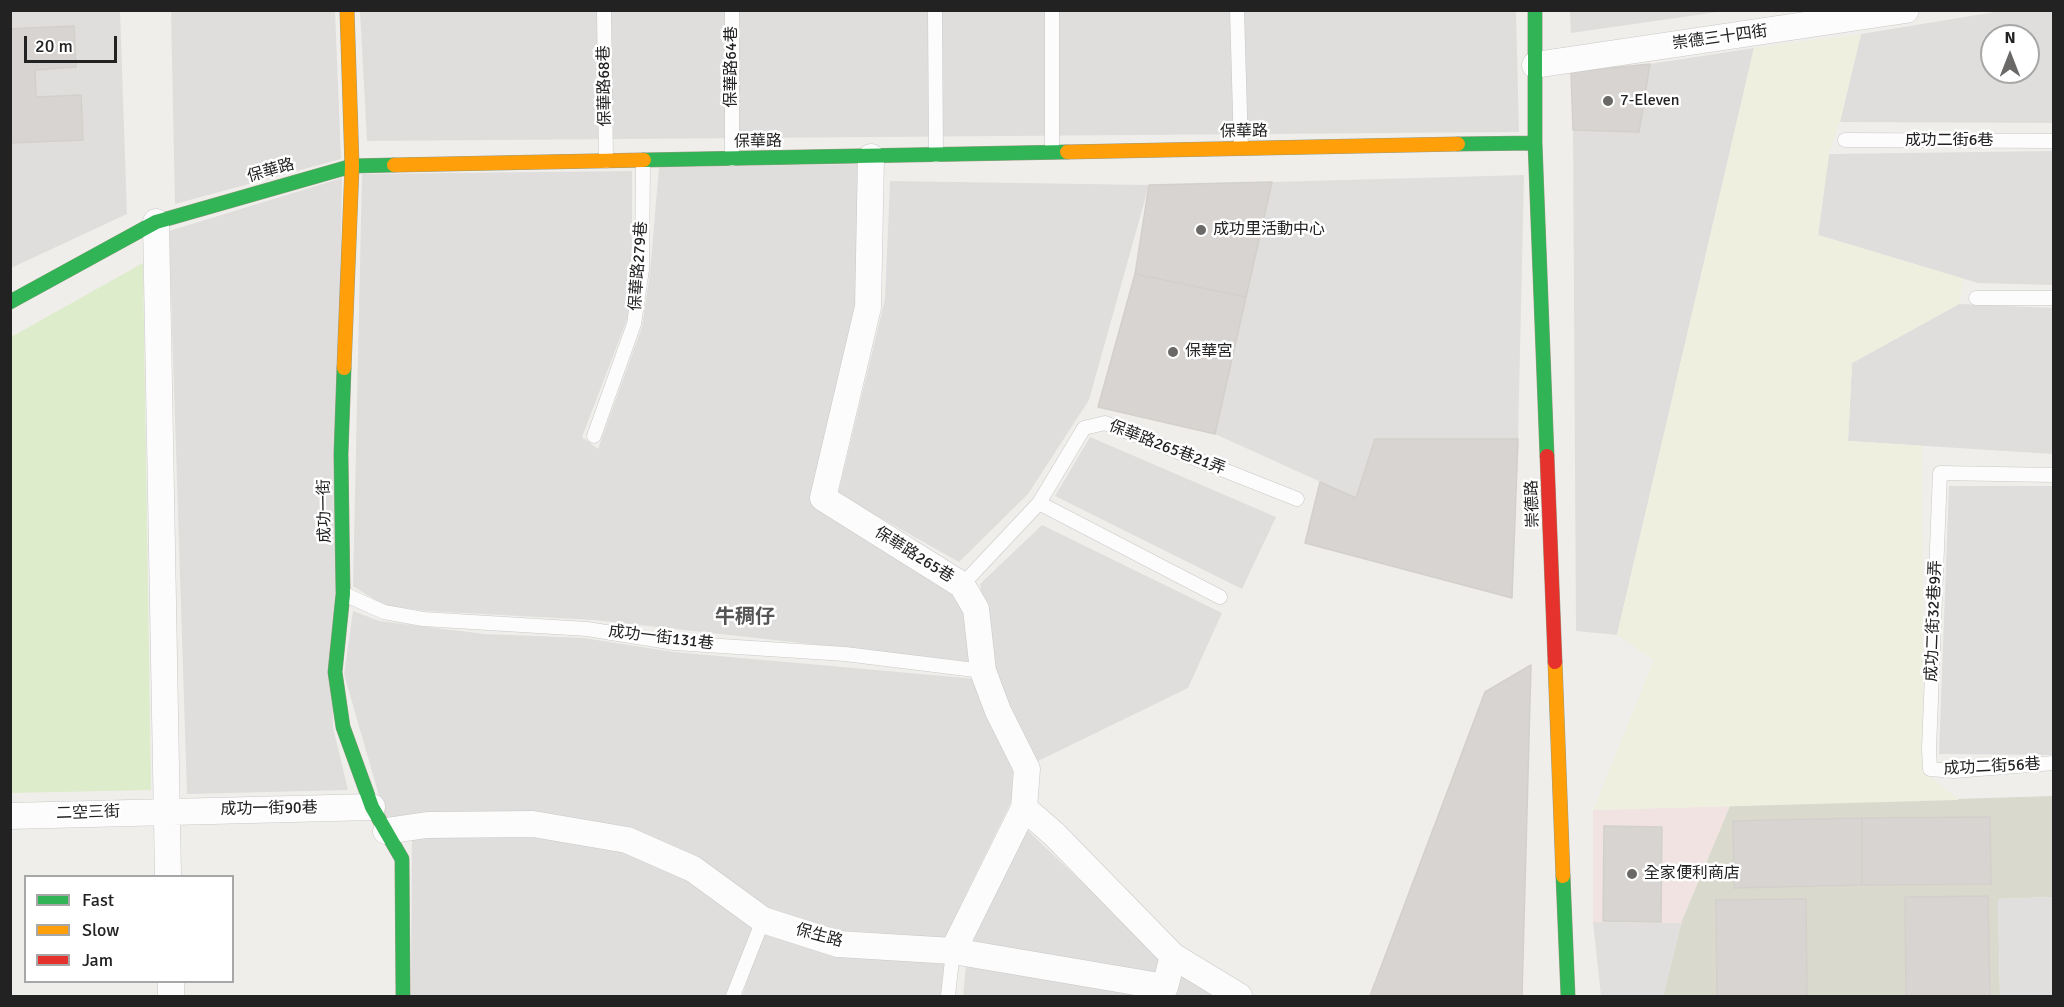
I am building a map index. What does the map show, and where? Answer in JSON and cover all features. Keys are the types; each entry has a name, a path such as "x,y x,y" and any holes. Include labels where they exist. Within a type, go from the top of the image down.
{"street":[{"name":"成功一街","path":"347,10 352,166 341,454 343,594 335,672 343,727 372,807 402,860 403,996"},
{"name":"崇德路","path":"1535,10 1535,143 1568,996"},
{"name":"崇德三十四街","path":"1535,65 1906,10"},
{"name":"保華路","path":"10,302 156,222 352,166 1535,143"},
{"name":"保華路265巷","path":"871,157 868,307 823,498 962,585 976,609 983,670 998,711 1027,769 1024,808 953,951"},
{"path":"156,222 168,875"},
{"name":"成功一街90巷","path":"166,810 372,807"},
{"path":"1024,808 1054,834 1173,956 1239,996"},
{"name":"二空三街","path":"10,816 166,810"},
{"name":"保生路","path":"386,831 427,825 533,824 627,840 693,869 763,920 838,944 953,951 1164,992 1173,956"}],"lane":[{"name":"保華路68巷","path":"604,10 606,161"},
{"name":"保華路64巷","path":"732,10 732,159"},
{"path":"936,10 936,156"},
{"path":"1052,10 1052,152"},
{"path":"1237,10 1240,148"},
{"name":"成功二街6巷","path":"1845,140 2054,141"},
{"name":"保華路279巷","path":"594,436 634,324 642,269 643,161"},
{"path":"1976,298 2054,298"},
{"name":"保華路265巷21弄","path":"962,585 1039,503 1084,428 1106,423 1297,499"},
{"name":"成功二街32巷9弄","path":"1930,769 1940,473 2054,474"},
{"path":"1039,503 1220,597"},
{"name":"成功一街131巷","path":"343,594 384,612 423,619 587,629 675,643 845,654 983,670"},
{"name":"成功二街56巷","path":"1930,769 1954,771 2054,763"},
{"path":"733,996 763,920"},
{"path":"948,996 953,951"}],"shaded area":[{"path":"1570,10 1725,11 1571,33"},
{"path":"2007,10 2053,11 2053,123 1840,122 1861,34"},
{"path":"10,11 120,11 127,214 11,268"},
{"path":"171,11 335,11 341,159 175,204"},
{"path":"360,11 1516,11 1519,132 367,141"},
{"path":"1754,48 1617,635 1576,631 1573,130 1639,132 1650,64"},
{"path":"2053,151 2053,285 1978,283 1818,235 1829,154"},
{"path":"859,164 860,303 817,504 953,591 967,616 972,662 595,620 426,611 383,605 353,586 362,174 632,171 632,271 628,317 582,437 598,449 642,327 650,273 659,167"},
{"path":"1524,175 1518,439 1375,439 1356,498 1215,434 1272,182"},
{"path":"342,178 333,727 348,790 187,794 169,231"},
{"path":"890,181 1149,185 1089,400 1028,494 959,562 838,494 885,299"},
{"path":"1959,304 2053,308 2053,454 1848,441 1852,363"},
{"path":"1090,437 1276,517 1242,589 1055,496"},
{"path":"1949,486 2053,486 2053,755 1939,754"},
{"path":"1042,525 1222,613 1188,688 1032,764 994,672 980,584"},
{"path":"353,611 379,621 485,634 584,638 674,652 977,679 989,716 1013,770 1012,800 944,939 843,934 763,906 698,857 637,830 542,814 459,812 386,820 344,674"},
{"path":"2053,796 2053,897 1998,899 2000,996 1663,996 1681,923 1730,806"},
{"path":"1730,806 1681,923 1593,922 1593,810"},
{"path":"1025,828 1160,956 1155,975 970,945"},
{"path":"530,831 662,861 755,924 725,996 411,996 412,839"},
{"path":"2053,897 2053,996 2000,996 1998,899"},
{"path":"1593,922 1681,923 1663,996 1601,996"},
{"path":"765,929 945,958 941,996 742,996"},
{"path":"1179,963 1230,996 963,996 966,966 1168,992"}],"green space":[{"path":"1861,34 1840,122 1829,154 1818,235 1964,279 1959,304 1852,363 1848,441 1922,446 1924,772 1959,800 1593,810 1654,660 1617,635 1754,48"},
{"path":"143,263 151,790 11,793 11,337"}],"building":[{"path":"74,26 76,67 35,70 36,97 81,95 83,140 10,143 10,29"},
{"name":"7-Eleven","path":"1650,64 1639,132 1573,130 1571,72"},
{"name":"成功里活動中心","path":"1272,182 1246,297 1135,274 1149,185"},
{"name":"保華宮","path":"1135,274 1246,297 1215,434 1098,407"},
{"path":"1375,439 1518,439 1512,598 1305,543 1320,482 1356,498"},
{"path":"1531,665 1522,996 1370,996 1485,692"},
{"path":"1990,817 1991,884 1862,885 1862,818"},
{"path":"1862,818 1862,885 1734,888 1733,821"},
{"name":"全家便利商店","path":"1604,826 1662,827 1661,922 1603,921"},
{"path":"1988,896 1990,996 1906,996 1905,897"},
{"path":"1806,899 1807,996 1717,996 1716,900"}],"traffic: fast":[{"path":"1535,10 1535,143 1547,456"},
{"path":"1458,144 1535,143"},
{"path":"644,160 1067,152"},
{"path":"10,302 156,222 352,166 394,165"},
{"path":"344,368 341,454 343,594 335,672 343,727 372,807 402,859 403,996"},
{"path":"1563,876 1568,996"}],"traffic: slow":[{"path":"344,368 352,166 347,10"},
{"path":"1067,152 1458,144"},
{"path":"394,165 644,160"},
{"path":"1555,662 1563,876"}],"traffic: jam":[{"path":"1547,456 1555,662"}],"place":[{"name":"7-Eleven","path":"1608,101"},
{"name":"成功里活動中心","path":"1201,230"},
{"name":"保華宮","path":"1173,352"},
{"name":"全家便利商店","path":"1632,874"}],"district":[{"name":"牛稠仔","path":"745,618"}]}
